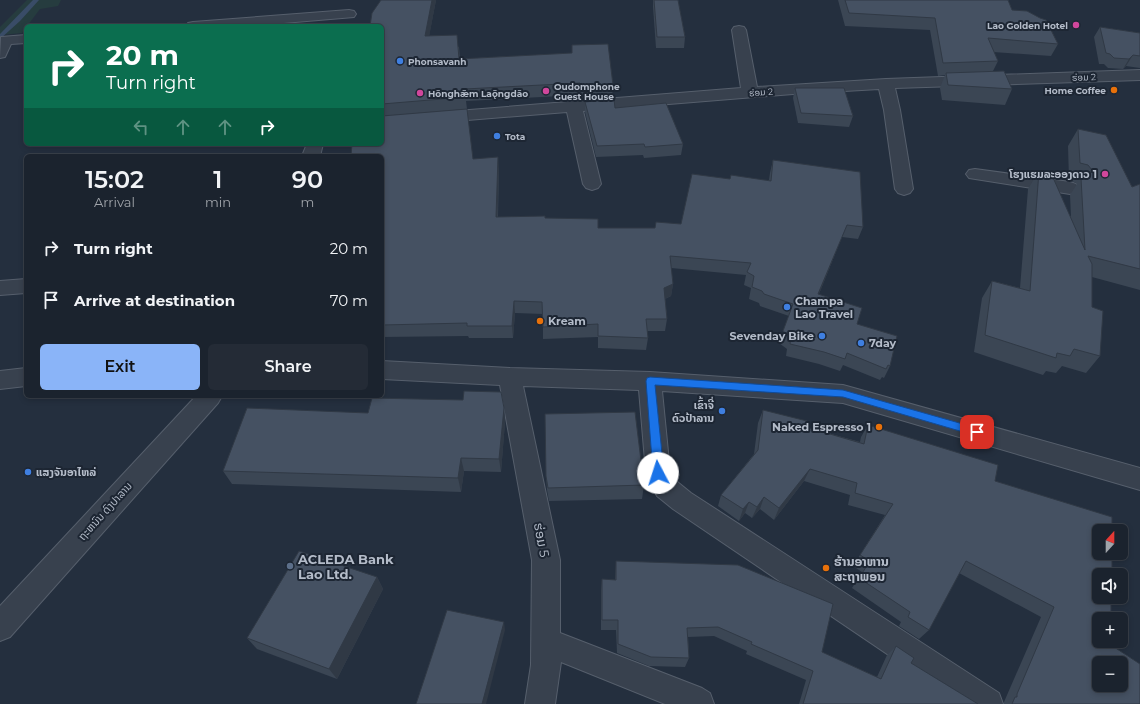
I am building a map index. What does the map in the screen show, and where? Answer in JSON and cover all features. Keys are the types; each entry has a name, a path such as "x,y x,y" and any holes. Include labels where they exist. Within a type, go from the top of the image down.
{"street":[{"path":"244,24 347,20 352,0"},
{"path":"739,30 750,93"},
{"path":"0,54 3,41 24,39"},
{"name":"ຮ່ອມ 2","path":"384,122 750,93 886,84 1140,75"},
{"path":"886,84 892,110 904,189"},
{"path":"574,107 592,184"},
{"path":"975,174 1070,188"},
{"path":"0,288 24,286"},
{"path":"384,370 510,377 650,381 843,394 1140,479"},
{"path":"0,380 24,377"},
{"name":"ຮ່ອມ 5","path":"510,377 546,560 547,642 546,665 540,704"},
{"path":"650,381 658,473 666,488 682,501 988,704"},
{"name":"ຖະຫນົນ ດົງປາລານ","path":"0,627 208,398"},
{"path":"547,642 690,699 699,704"}],"green space":[{"path":"27,0 61,0 58,6 40,9 29,24 24,24 24,30 22,33 0,35 0,27"}],"building":[{"path":"381,0 432,0 425,36 457,35 459,59 572,53 572,45 608,44 613,85 580,88 580,83 465,89 466,97 384,104 384,24 370,24 372,13"},
{"path":"654,0 678,0 685,37 657,37"},
{"path":"845,0 1008,0 1012,10 1027,11 1046,20 1058,44 988,38 998,61 943,63 935,18 849,13"},
{"path":"1100,27 1140,33 1140,56 1133,55 1129,59 1114,58 1110,54 1106,53"},
{"path":"1004,71 1012,89 948,85 946,73"},
{"path":"795,88 844,88 853,116 801,113"},
{"path":"614,99 615,108 666,103 683,144 645,147 644,144 597,146 585,102"},
{"path":"467,109 473,159 498,157 496,217 545,216 545,218 598,219 598,228 655,228 656,222 681,224 692,174 730,179 731,175 771,181 773,160 860,172 863,227 847,225 818,294 862,308 857,324 897,336 890,366 888,365 886,369 847,353 845,359 824,352 790,344 791,337 783,331 793,304 764,294 762,291 752,287 754,276 747,272 751,263 670,256 673,284 664,288 667,319 646,319 648,338 598,336 598,324 543,327 542,302 514,301 512,326 467,326 467,323 384,325 384,154 351,154 352,146 384,146 384,116"},
{"path":"1078,129 1106,135 1132,187 1140,184 1140,269 1088,256 1092,264 1092,307 1103,311 1100,356 1074,349 1070,356 1057,353 1056,358 985,335 992,281 1030,291 1039,171 1051,173 1085,250 1081,178 1088,176 1092,170 1088,165 1080,163"},
{"path":"464,391 501,392 504,408 499,459 461,458 458,478 223,471 247,408 368,413 372,398 463,400"},
{"path":"763,410 807,421 806,427 864,444 868,425 998,465 995,481 1112,517 1112,524 1092,524 1092,560 1112,560 1112,568 1092,568 1092,604 1111,604 1111,612 1092,612 1092,648 1116,648 1128,656 1092,656 1092,692 1128,692 1128,656 1140,664 1140,704 1012,704 1015,697 1017,697 1054,607 966,561 929,630 908,617 910,612 859,578 870,561 860,555 893,504 855,493 857,483 810,469 779,508 764,497 757,507 749,502 743,509 721,495 758,450"},
{"path":"635,412 644,485 548,488 546,476 545,414"},
{"path":"299,551 377,577 329,669 247,638"},
{"path":"616,561 738,565 833,604 822,652 881,679 896,646 914,658 911,663 978,704 803,704 813,671 751,644 752,642 718,627 687,628 689,658 651,657 618,644 618,620 602,620 602,579 616,580"},
{"path":"447,610 504,622 482,704 416,704"}],"waterway":[{"path":"0,37 36,0"}],"place":[{"name":"Lao Golden Hotel","path":"1076,25"},
{"name":"Phonsavanh","path":"400,61"},
{"name":"Home Coffee","path":"1114,90"},
{"name":"Oudomphone Guest House","path":"546,91"},
{"name":"Hōnghǣm Laǭngdāo","path":"420,93"},
{"name":"Tota","path":"497,136"},
{"name":"ໂຮງແຮມລະອອງດາວ 1","path":"1105,174"},
{"name":"Champa Lao Travel","path":"787,307"},
{"name":"Kream","path":"540,321"},
{"name":"Sevenday Bike","path":"822,336"},
{"name":"7day","path":"861,343"},
{"name":"ເຂົ້າຈີ່ ດົວປ້າລານ","path":"722,411"},
{"name":"Naked Espresso 1","path":"879,427"},
{"name":"ແສງຈັນອາໄຫລ່","path":"28,472"},
{"name":"ACLEDA Bank Lao Ltd.","path":"290,566"},
{"name":"ຮ້ານອາຫານ ສະຖາພອນ","path":"826,568"}],"route":[{"path":"658,473 650,381 843,394 977,432"}]}
